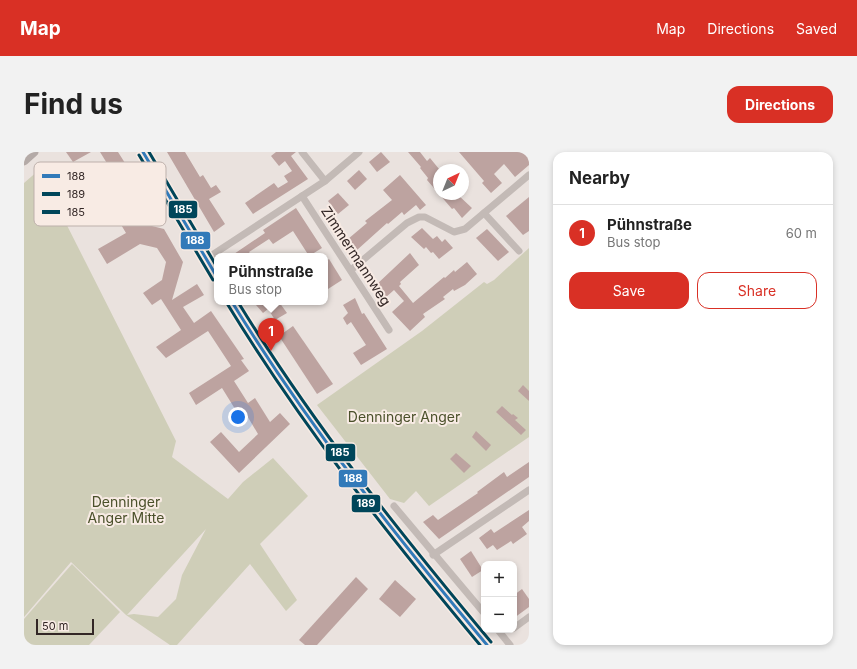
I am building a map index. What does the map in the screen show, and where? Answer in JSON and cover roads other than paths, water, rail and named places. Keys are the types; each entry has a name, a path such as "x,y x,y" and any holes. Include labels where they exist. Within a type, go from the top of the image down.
{"main road":[{"path":"24,161 34,152"}],"street":[{"path":"143,152 149,162"},
{"path":"302,152 324,181"},
{"path":"215,253 324,181 360,152"},
{"path":"351,270 407,223 418,216 425,217 454,232 465,229 529,175"},
{"path":"166,191 214,272"},
{"name":"Zimmermannweg","path":"302,196 389,330"},
{"path":"484,213 519,251"},
{"path":"206,259 214,254"},
{"path":"234,305 286,388 344,470 486,645"},
{"path":"433,554 529,490"},
{"path":"394,506 481,610"},
{"path":"517,626 529,617"},
{"path":"500,633 510,645"}],"place":[{"name":"Pühnstraße","path":"271,351"}],"park label":[{"name":"Denninger Anger","path":"404,417"},
{"name":"Denninger Anger Mitte","path":"126,510"}]}
